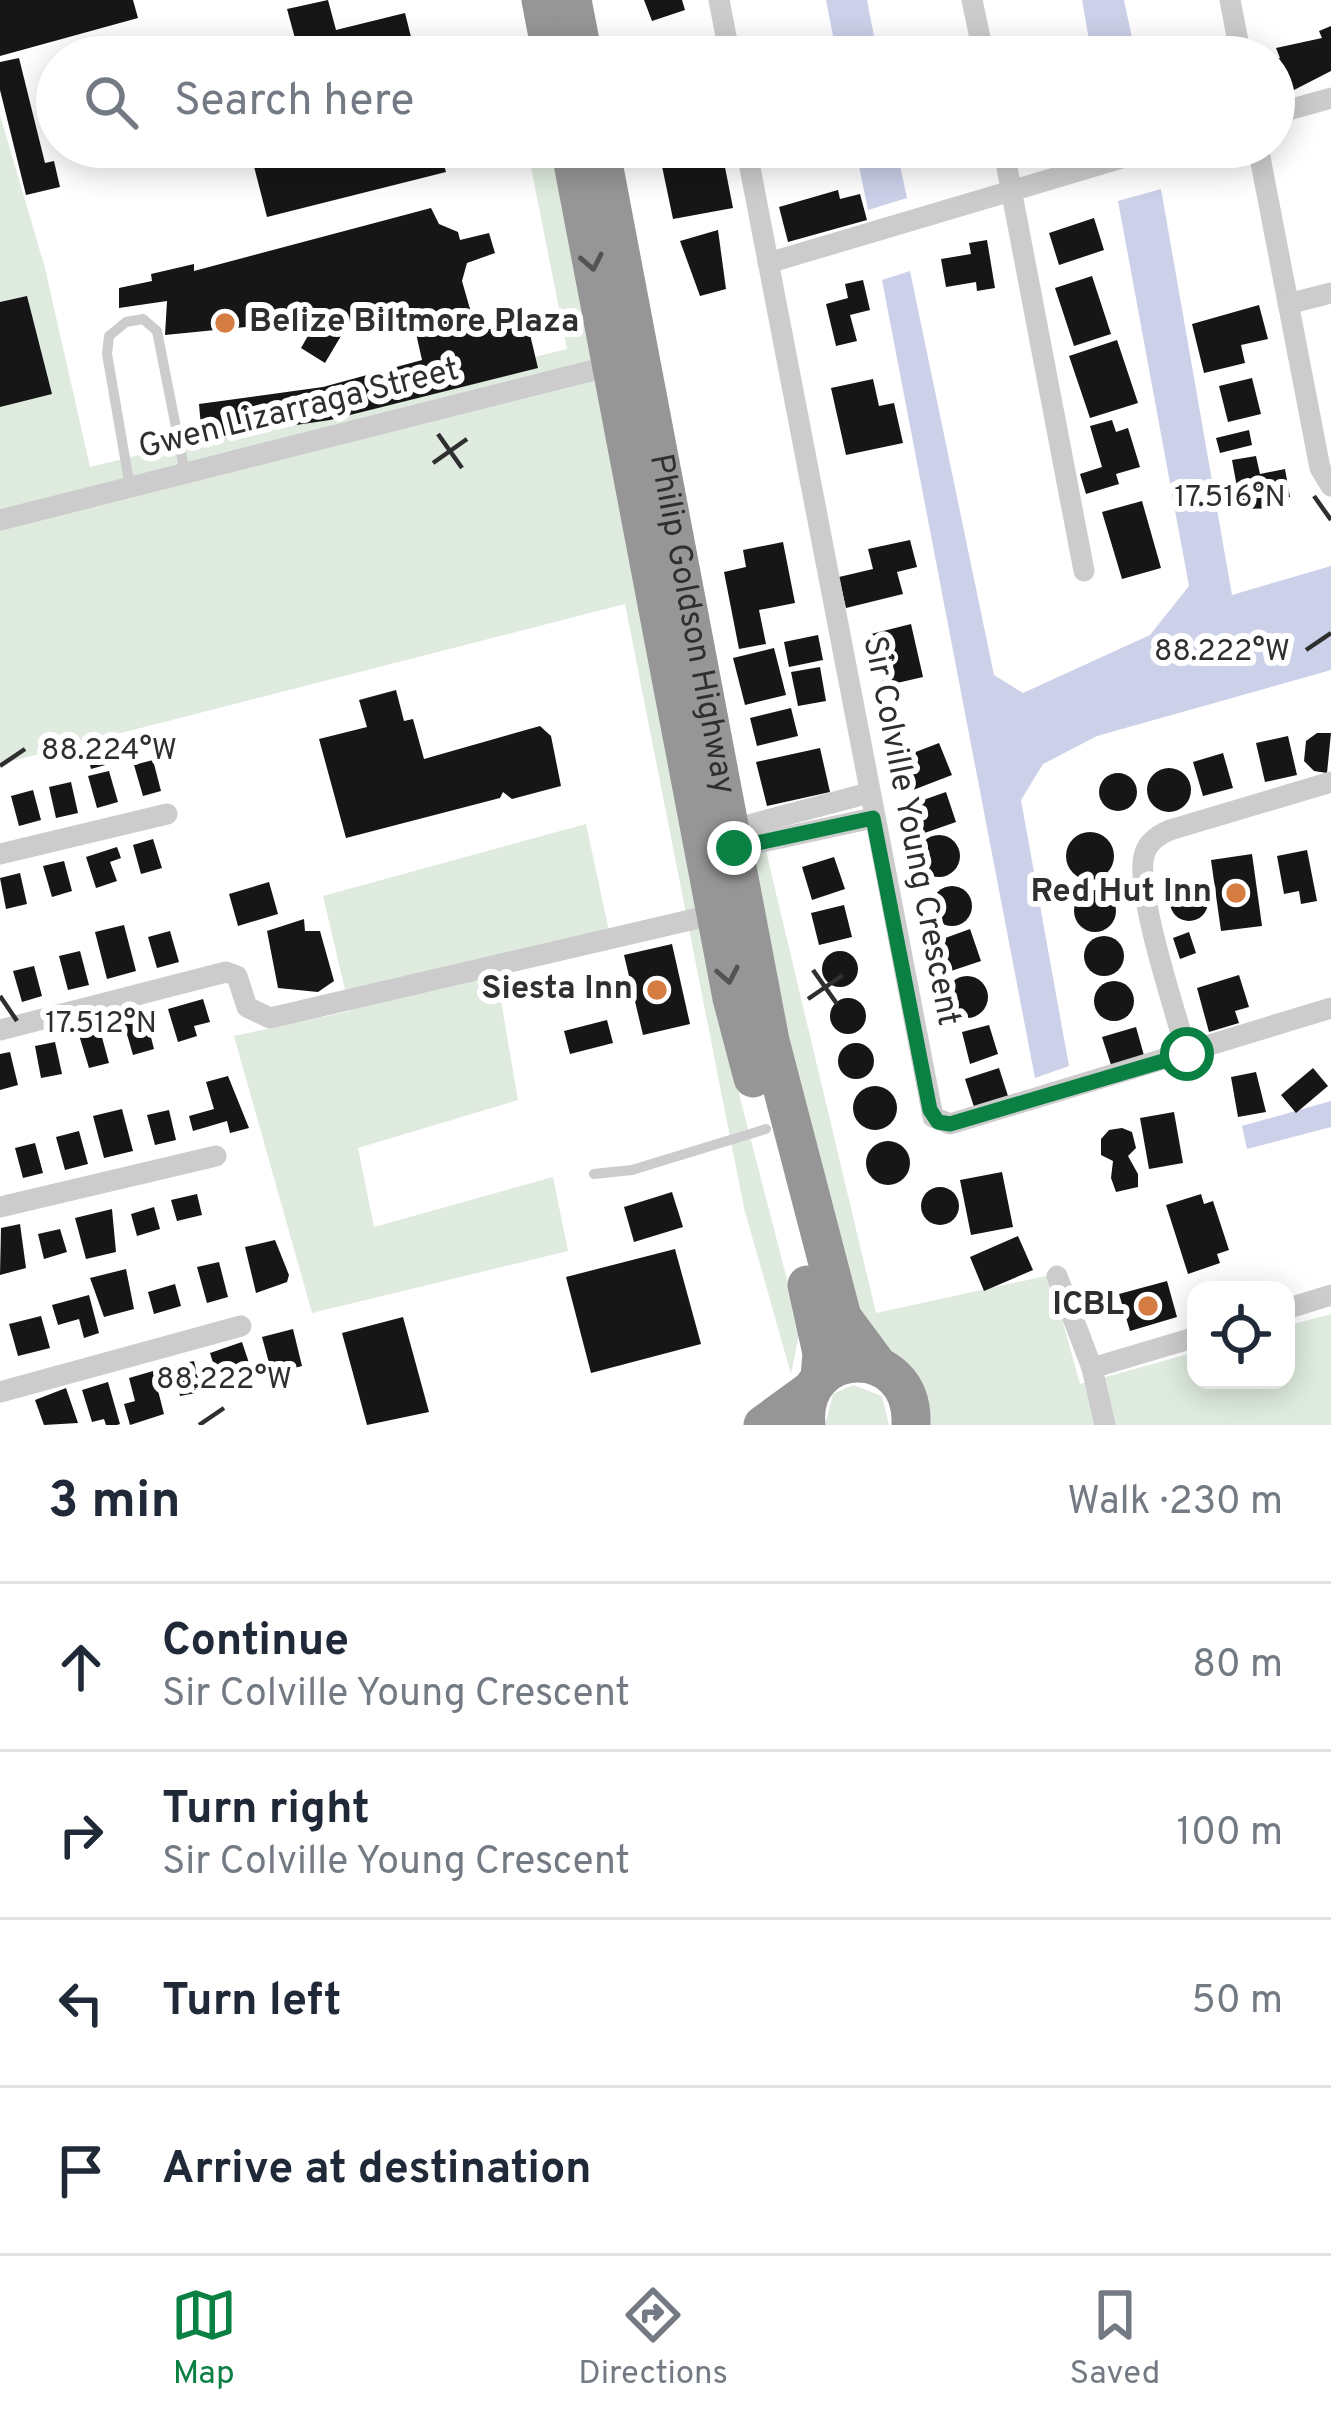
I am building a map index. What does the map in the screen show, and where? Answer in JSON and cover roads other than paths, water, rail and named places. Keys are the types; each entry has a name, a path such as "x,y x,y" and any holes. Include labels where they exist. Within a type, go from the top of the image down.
{"highway":[{"path":"541,0 548,36"},
{"path":"572,0 579,36"},
{"name":"Philip Goldson Highway","path":"574,168 716,914 818,1327 812,1398"},
{"name":"Philip Goldson Highway","path":"604,168 770,1041 842,1317 865,1355 903,1387 910,1425"},
{"path":"763,1425 812,1398 849,1363 879,1367"}],"street":[{"path":"719,0 726,36"},
{"path":"972,0 980,36"},
{"path":"1230,0 1237,36"},
{"path":"1295,108 1331,98"},
{"name":"Sir Colville Young Crescent","path":"750,168 930,1110 938,1122 950,1124 1331,1009"},
{"path":"1007,168 1084,571"},
{"path":"768,263 1085,168"},
{"path":"1262,168 1320,468 1331,486"},
{"path":"1288,304 1331,293"},
{"name":"Gwen Lizarraga Street","path":"0,520 614,365"},
{"path":"1187,1054 1146,892 1143,857 1149,844 1170,830 1331,782"},
{"path":"732,839 868,793"},
{"path":"0,854 167,814"},
{"path":"732,839 873,818"},
{"path":"0,1030 226,972 237,976 247,1007 270,1018 716,914"},
{"path":"0,1207 216,1156"},
{"path":"1057,1276 1092,1368 1105,1425"},
{"path":"1295,1306 1331,1295"},
{"path":"0,1392 241,1326"},
{"path":"1092,1368 1187,1340"}],"lane":[{"path":"130,487 107,354 109,336 126,322 143,320 157,331 185,473"},
{"path":"594,1174 632,1170 766,1129"}],"water":[{"path":"826,0 867,0 874,36 833,36"},
{"path":"1082,0 1124,0 1132,36 1088,36"},
{"path":"859,168 901,168 907,198 868,210"},
{"path":"1161,189 1232,595 1331,566 1331,670 1097,736 1043,764 1021,800 1069,1066 1035,1078 882,280 910,271 994,675 1023,693 1150,635 1189,586 1118,201"},
{"path":"1331,1101 1331,1127 1247,1149 1242,1126"}],"place":[{"name":"Belize Biltmore Plaza","path":"225,323"},
{"name":"Red Hut Inn","path":"1236,893"},
{"name":"Siesta Inn","path":"657,990"},
{"name":"ICBL","path":"1148,1306"}]}
